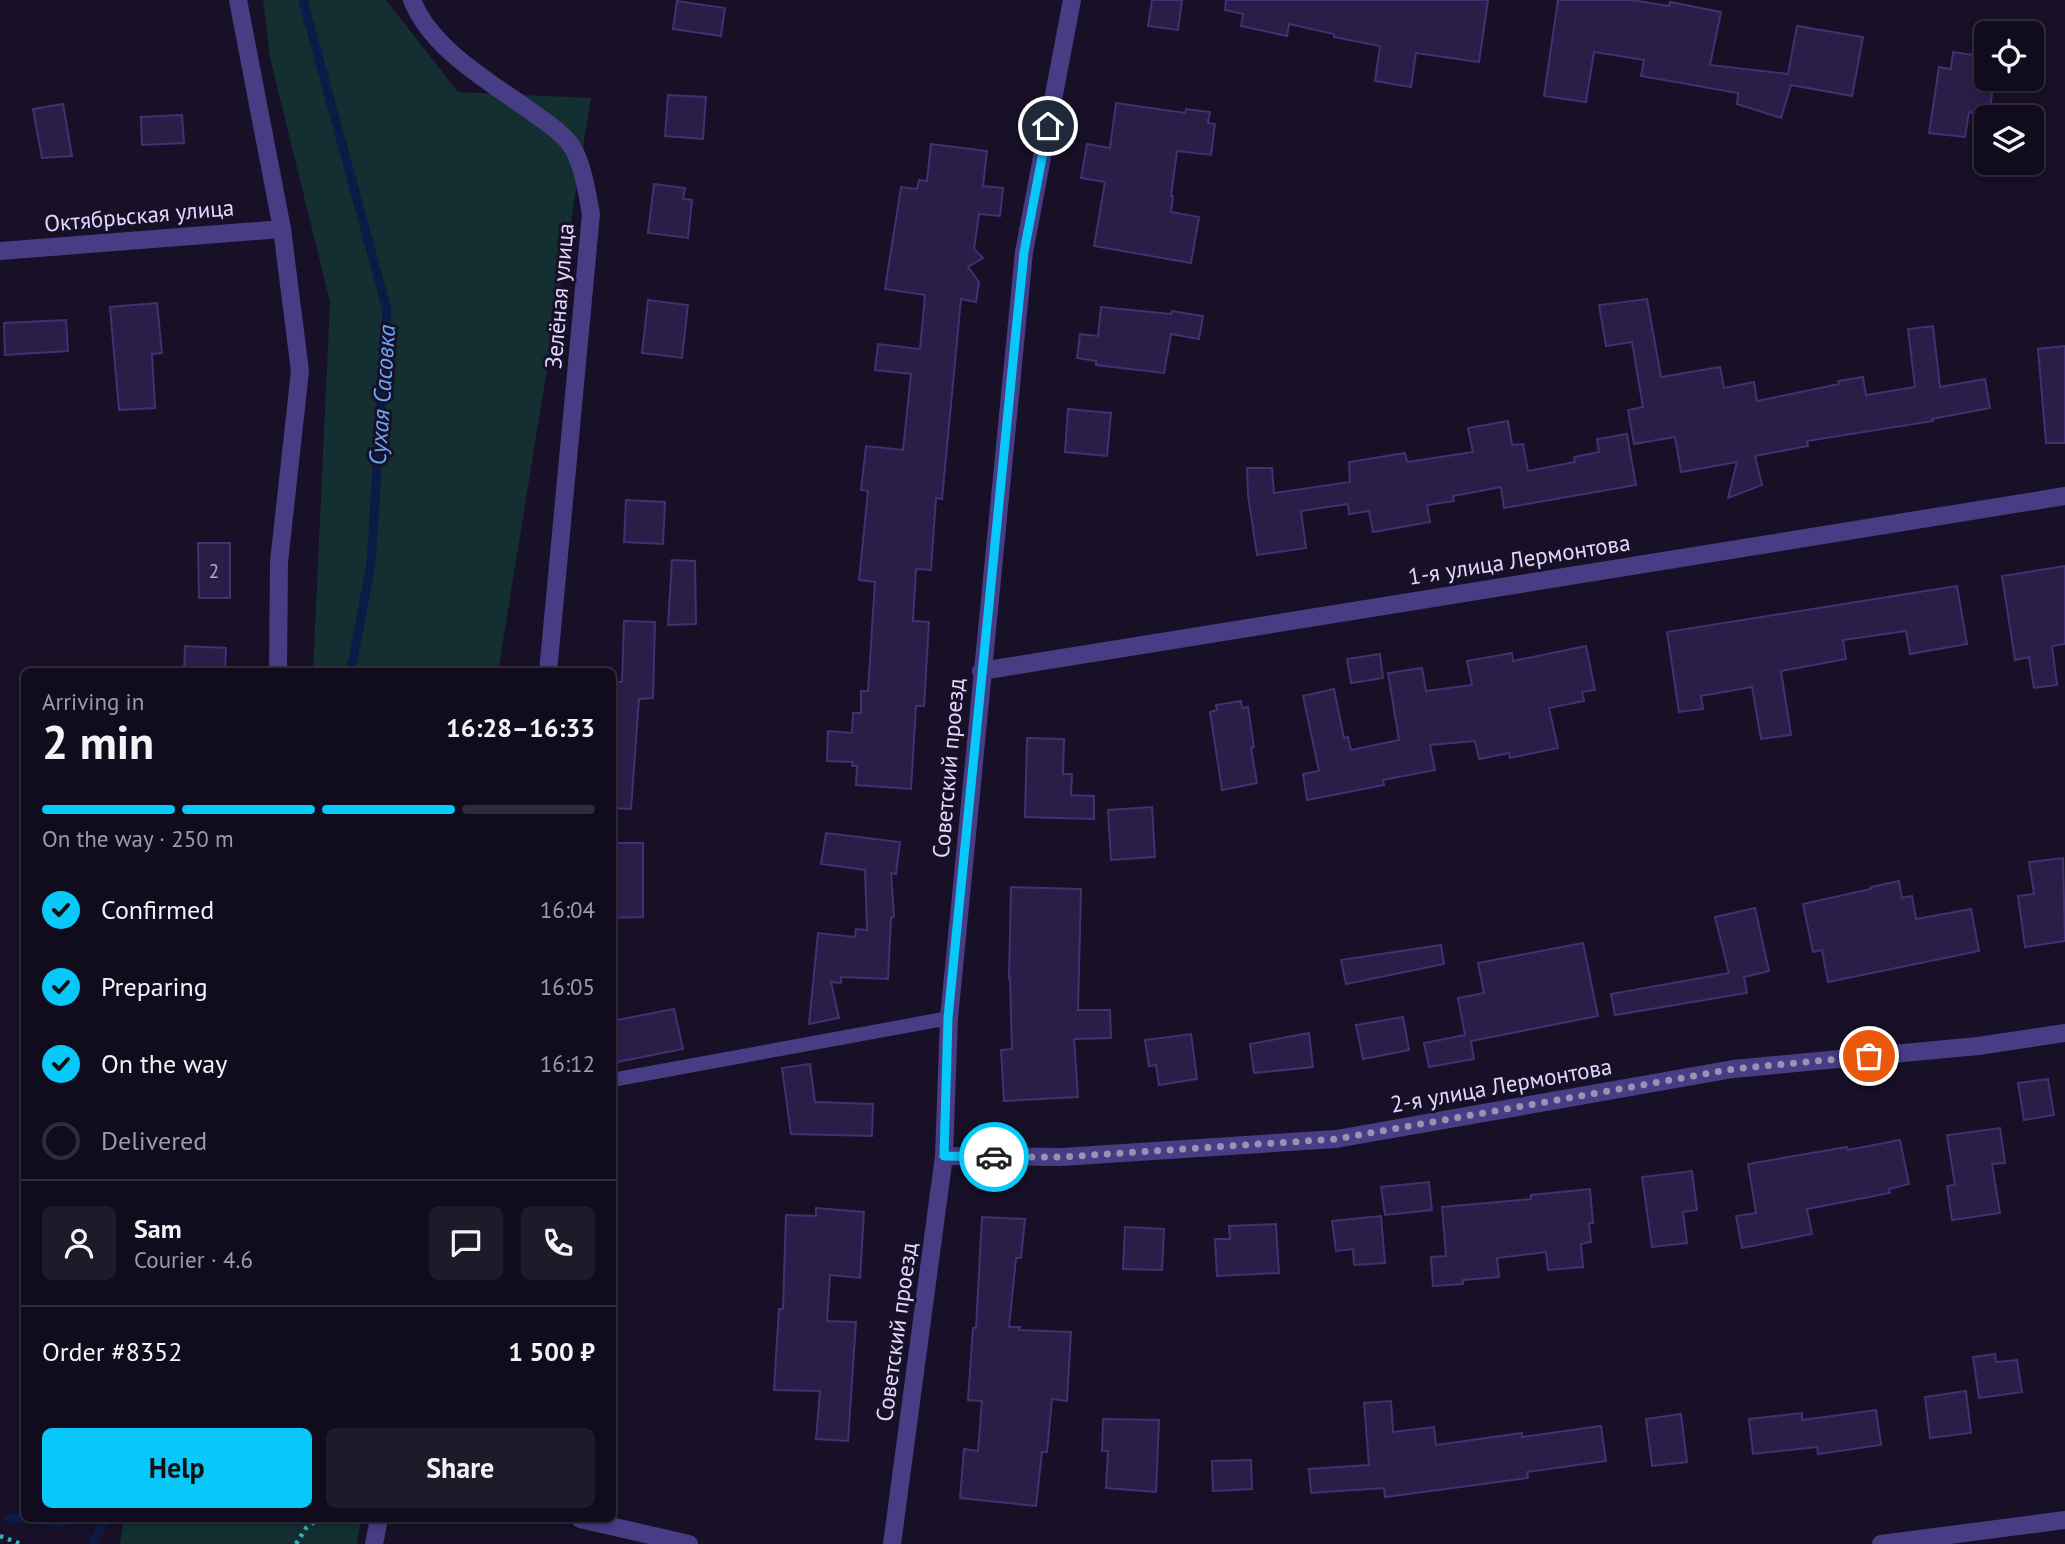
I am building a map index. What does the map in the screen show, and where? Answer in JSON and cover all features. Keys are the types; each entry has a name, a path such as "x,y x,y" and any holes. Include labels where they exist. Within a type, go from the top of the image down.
{"street":[{"path":"238,0 282,229 300,372 279,562 278,668"},
{"name":"Зелёная улица","path":"412,0 429,30 447,50 555,128 574,149 586,182 591,214 548,668"},
{"name":"Советский проезд","path":"892,1544 944,1156 948,1018 1024,252 1072,0"},
{"name":"Октябрьская улица","path":"0,251 282,229"},
{"name":"1-я улица Лермонтова","path":"981,671 2065,496"},
{"name":"2-я улица Лермонтова","path":"944,1156 1062,1157 1336,1139 1733,1069 1978,1046 2065,1033"},
{"path":"1881,1544 2065,1520"},
{"path":"374,1544 378,1522"},
{"path":"593,1522 689,1544"}],"lane":[{"path":"616,1079 948,1018"}],"path":[{"path":"296,1544 306,1528 314,1522"},
{"path":"0,1536 21,1544"}],"green space":[{"path":"263,0 386,0 458,92 591,98 499,668 313,668 330,302 270,58"},
{"path":"124,1522 361,1522 357,1544 120,1544"}],"building":[{"path":"1152,0 1182,0 1178,30 1148,26"},
{"path":"1226,0 1488,0 1479,62 1416,53 1411,87 1375,81 1380,46 1289,24 1287,36 1241,26 1243,14 1225,10"},
{"path":"1558,0 1632,0 1669,6 1670,2 1721,12 1710,65 1788,74 1797,26 1863,37 1852,96 1791,85 1781,118 1737,104 1738,93 1641,76 1644,60 1594,52 1586,102 1544,96"},
{"path":"677,1 725,8 721,36 673,29"},
{"path":"1953,52 1974,55 1974,91 1992,91 1990,105 1974,105 1974,113 1969,112 1965,137 1929,133 1939,67 1951,69"},
{"path":"668,95 706,97 703,139 665,136"},
{"path":"1116,103 1185,113 1186,109 1210,112 1208,123 1215,124 1211,155 1177,151 1171,196 1171,212 1199,217 1191,263 1094,246 1105,182 1081,178 1087,144 1110,148"},
{"path":"63,104 72,156 42,158 33,109"},
{"path":"182,115 184,143 142,145 141,117"},
{"path":"931,144 987,151 983,186 1003,188 1000,216 979,214 974,249 983,258 968,267 979,282 976,302 961,299 942,499 936,498 931,570 916,569 913,621 929,622 924,706 916,706 911,789 856,785 857,766 852,766 853,762 827,761 828,731 852,733 853,713 861,713 861,691 868,691 875,582 859,580 868,491 861,490 866,446 903,450 911,374 875,370 878,344 920,349 925,295 885,289 901,187 917,189 919,180 927,181"},
{"path":"654,184 685,188 683,199 692,200 688,238 648,233"},
{"path":"1647,299 1661,377 1720,367 1724,388 1754,382 1757,401 1863,377 1866,395 1915,387 1908,329 1933,326 1940,387 1985,379 1990,408 1932,419 1933,421 1807,441 1808,446 1755,456 1762,485 1728,498 1737,462 1681,472 1675,437 1634,444 1628,410 1643,407 1632,342 1606,346 1599,305"},
{"path":"648,300 688,305 682,358 642,353"},
{"path":"157,303 162,353 152,354 155,408 119,410 110,307"},
{"path":"1101,307 1171,314 1172,311 1203,316 1199,339 1171,334 1164,373 1096,365 1096,361 1077,358 1080,334 1098,336"},
{"path":"66,320 68,351 5,355 4,323"},
{"path":"2065,346 2065,443 2046,443 2038,349"},
{"path":"1068,409 1111,413 1107,456 1065,452"},
{"path":"1508,421 1512,445 1523,444 1528,471 1575,462 1574,457 1599,452 1597,439 1627,434 1636,485 1504,508 1501,487 1453,496 1454,501 1427,505 1430,522 1373,532 1369,511 1349,514 1348,504 1301,511 1306,548 1257,555 1247,468 1272,468 1274,493 1350,482 1349,462 1405,453 1407,462 1473,452 1468,428"},
{"path":"626,500 665,502 663,544 624,542"},
{"path":"198,543 230,543 230,598 199,598"},
{"path":"672,560 695,561 696,624 668,625"},
{"path":"2065,566 2065,644 2052,646 2057,685 2034,688 2029,657 2015,660 2002,576"},
{"path":"1957,586 1967,644 1910,654 1906,631 1843,640 1846,659 1781,671 1791,735 1761,739 1752,687 1701,696 1703,709 1679,712 1667,632"},
{"path":"624,621 655,622 653,698 639,699 631,809 616,808 616,682 622,682"},
{"path":"185,646 226,648 225,668 184,668"},
{"path":"1586,646 1595,690 1582,692 1584,701 1549,708 1558,748 1510,758 1509,753 1479,759 1475,741 1430,745 1435,770 1383,780 1384,785 1307,800 1303,774 1319,771 1303,696 1334,689 1344,738 1348,737 1351,750 1399,740 1388,673 1422,668 1426,691 1472,685 1467,661 1512,653 1513,661"},
{"path":"1380,654 1383,678 1351,683 1347,659"},
{"path":"1241,701 1242,708 1248,707 1257,783 1222,790 1210,712 1217,710 1216,705"},
{"path":"1027,738 1064,739 1063,774 1072,774 1071,795 1094,796 1094,819 1025,817"},
{"path":"1152,807 1155,857 1111,860 1108,810"},
{"path":"826,833 900,842 896,874 891,873 894,917 891,918 888,979 841,977 841,983 831,982 839,1018 809,1024 818,933 855,937 856,929 867,930 865,870 821,864"},
{"path":"616,843 643,843 643,917 616,918"},
{"path":"2063,858 2065,941 2025,947 2018,896 2034,894 2029,862"},
{"path":"1899,881 1902,898 1912,896 1916,919 1971,909 1979,951 1828,982 1822,950 1813,952 1803,904"},
{"path":"1011,887 1081,889 1078,1010 1110,1010 1111,1038 1074,1039 1078,1097 1004,1101 1001,1050 1012,1049 1009,978"},
{"path":"1755,908 1769,971 1744,977 1747,993 1615,1015 1611,994 1729,973 1715,917"},
{"path":"1583,943 1598,1016 1471,1041 1474,1059 1429,1067 1424,1043 1465,1035 1458,998 1484,993 1478,963"},
{"path":"1441,945 1444,964 1346,984 1341,960"},
{"path":"674,1009 683,1049 616,1062 616,1020"},
{"path":"1403,1017 1409,1050 1363,1059 1356,1025"},
{"path":"1309,1033 1313,1067 1254,1073 1250,1044"},
{"path":"1191,1034 1197,1079 1159,1085 1156,1065 1149,1066 1145,1040"},
{"path":"810,1064 815,1102 873,1104 872,1136 791,1134 782,1068"},
{"path":"2048,1079 2054,1115 2024,1120 2018,1083"},
{"path":"2000,1128 2005,1163 1992,1164 2000,1213 1952,1220 1947,1186 1955,1185 1947,1135"},
{"path":"1900,1140 1909,1184 1889,1189 1890,1193 1807,1209 1812,1234 1742,1248 1736,1216 1756,1213 1748,1164"},
{"path":"1692,1171 1697,1210 1683,1212 1687,1243 1652,1247 1642,1177"},
{"path":"1429,1182 1432,1210 1385,1215 1381,1187"},
{"path":"1590,1189 1593,1223 1589,1223 1591,1242 1581,1244 1583,1267 1548,1270 1546,1252 1497,1258 1499,1277 1433,1286 1431,1257 1446,1256 1442,1207 1531,1199 1531,1195"},
{"path":"816,1208 864,1212 860,1278 830,1275 827,1321 856,1322 848,1441 816,1439 820,1391 774,1390 779,1309 783,1309 786,1215 816,1216"},
{"path":"1381,1216 1385,1263 1354,1265 1353,1249 1336,1251 1332,1221"},
{"path":"982,1217 1025,1219 1021,1258 1016,1258 1009,1327 1020,1327 1019,1330 1071,1332 1067,1401 1052,1399 1047,1452 1042,1452 1036,1506 960,1498 964,1449 978,1451 982,1401 968,1400 973,1328 976,1328"},
{"path":"1276,1224 1279,1273 1217,1276 1215,1239 1230,1239 1229,1226"},
{"path":"1125,1227 1164,1229 1162,1270 1123,1269"},
{"path":"1995,1354 1996,1362 2017,1360 2022,1392 1979,1398 1973,1357"},
{"path":"1966,1391 1971,1433 1930,1438 1925,1397"},
{"path":"1391,1401 1393,1432 1434,1427 1436,1445 1601,1426 1606,1461 1527,1472 1528,1478 1385,1497 1384,1488 1311,1493 1309,1469 1369,1465 1364,1403"},
{"path":"1876,1410 1881,1445 1818,1454 1817,1447 1753,1454 1749,1419 1802,1413 1802,1420"},
{"path":"1681,1414 1687,1462 1652,1466 1646,1419"},
{"path":"1103,1419 1159,1420 1156,1492 1106,1488 1108,1451 1102,1451"},
{"path":"1251,1460 1252,1489 1213,1491 1212,1461"}],"waterway":[{"name":"Сухая Сасовка","path":"303,0 387,310 371,564 350,668"},
{"path":"9,1519 21,1518"},
{"path":"54,1522 62,1522"},
{"name":"Сухая Сасовка","path":"93,1544 104,1522"}],"way so far":[{"path":"994,1157 1062,1157 1336,1139 1733,1069 1869,1056"}],"route":[{"path":"994,1157 944,1156 948,1018 1024,252 1048,126"}]}
